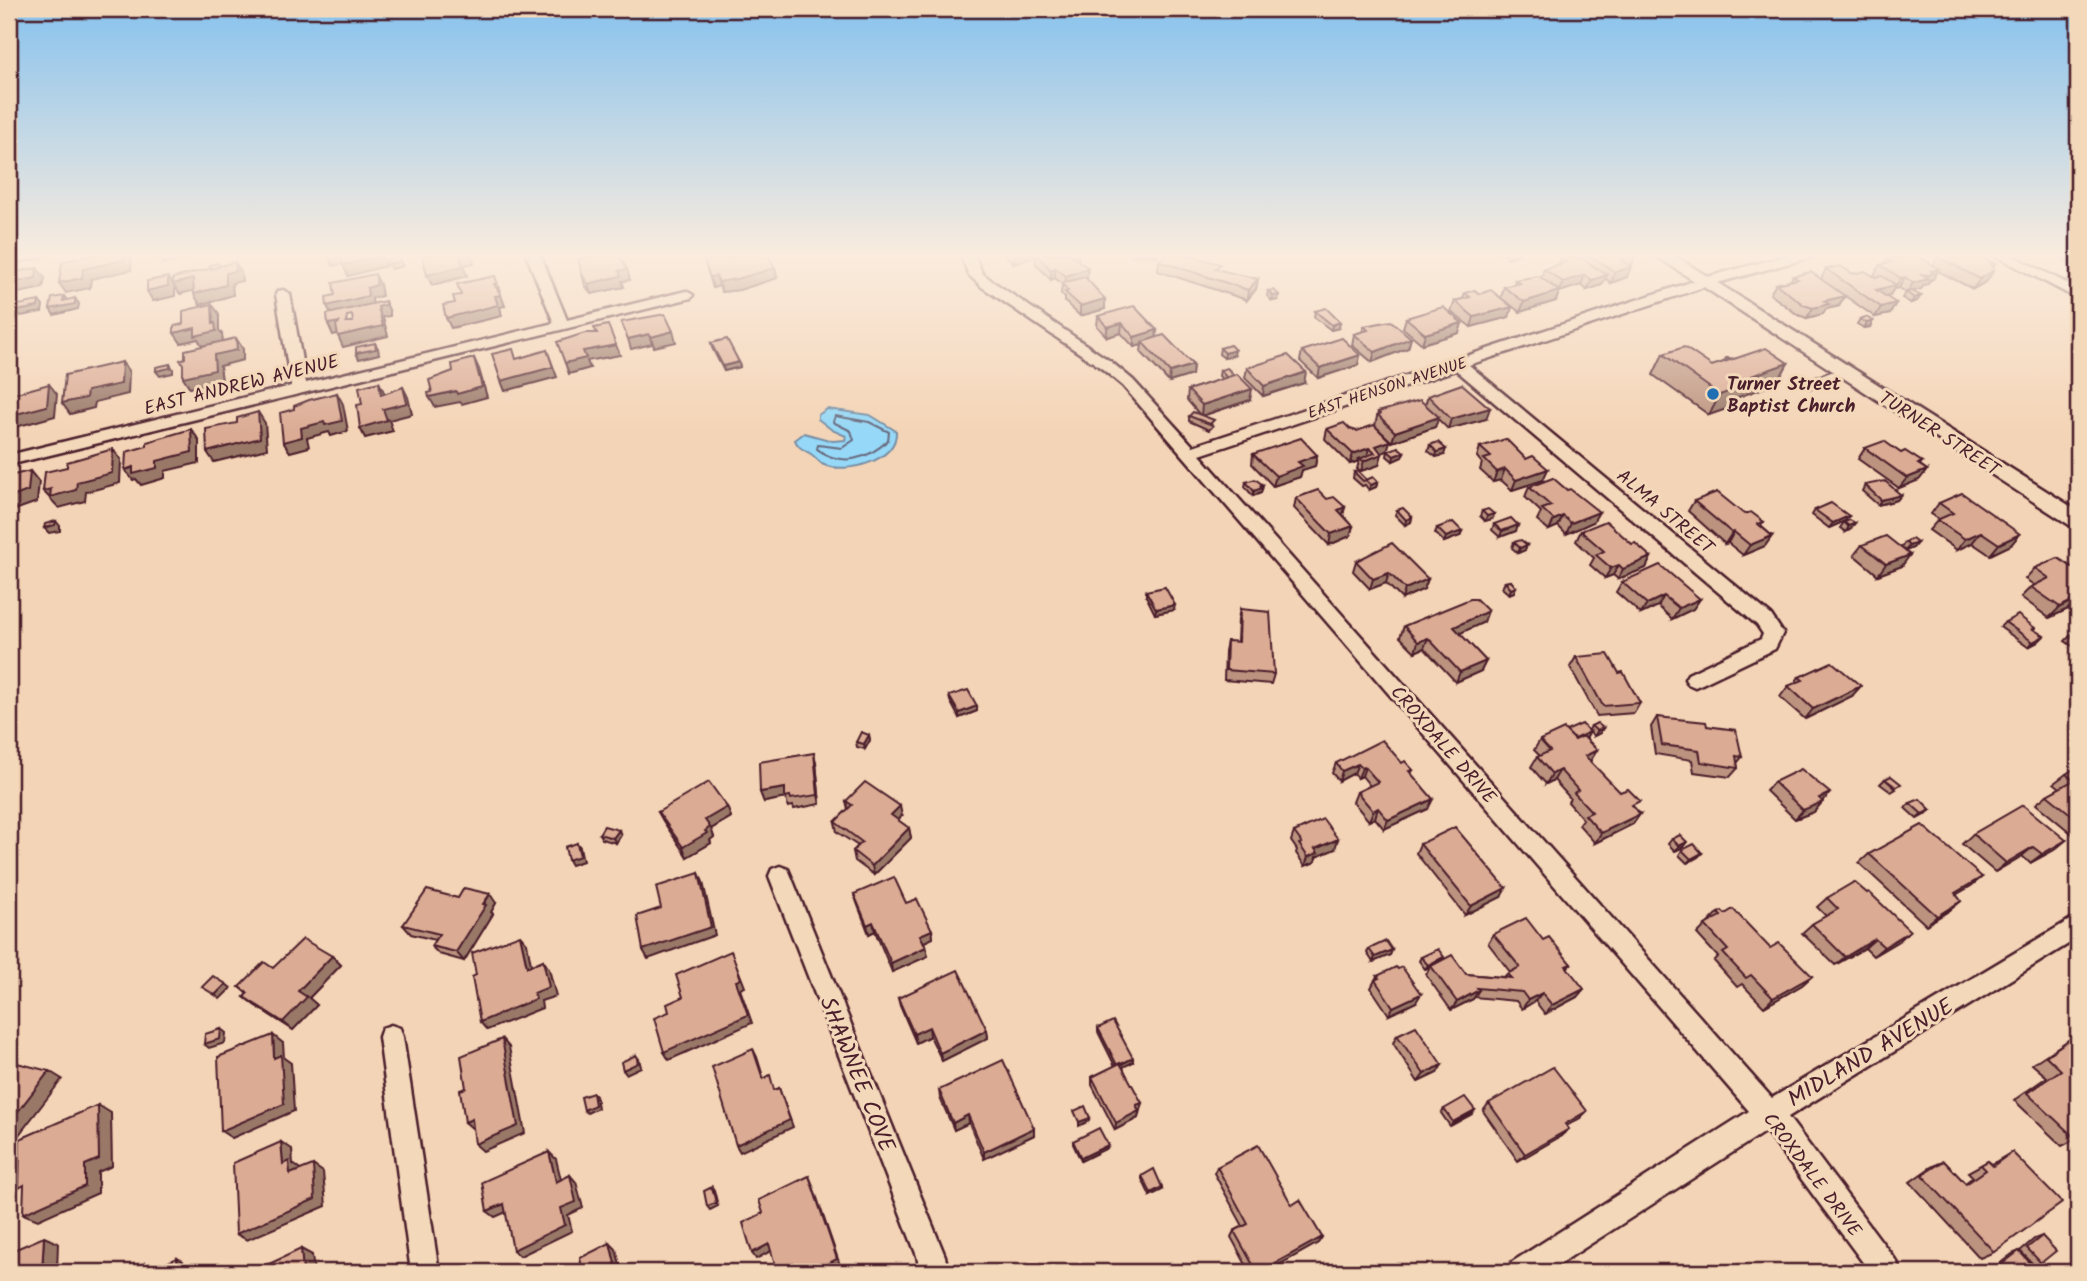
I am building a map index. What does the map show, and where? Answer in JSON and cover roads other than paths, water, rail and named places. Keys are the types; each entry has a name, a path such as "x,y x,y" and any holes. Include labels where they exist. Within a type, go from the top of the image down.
{"street":[{"path":"287,314 299,389"},
{"path":"557,314 562,325"},
{"name":"EAST ANDREW AVENUE","path":"9,460 608,314"},
{"name":"CROXDALE DRIVE","path":"1031,314 1105,364 1128,383 1769,1114 1887,1272"},
{"name":"EAST HENSON AVENUE","path":"1189,453 1609,314"},
{"name":"TURNER STREET","path":"1755,314 2078,521"},
{"name":"ALMA STREET","path":"1458,364 1764,620 1773,633 1768,644 1695,679"},
{"name":"SHAWNEE COVE","path":"780,876 926,1244 934,1272"},
{"name":"MIDLAND AVENUE","path":"1522,1272 1769,1114 2078,926"},
{"path":"391,1037 425,1272"}],"lane":[{"path":"1811,383 1845,371"}],"water":[{"path":"827,409 870,415 896,431 889,450 869,463 857,466 845,468 824,465 795,440 804,433 833,441 845,440 846,436 832,430 818,419 818,415"}],"place":[{"name":"Turner Street Baptist Church","path":"1713,394"}]}
